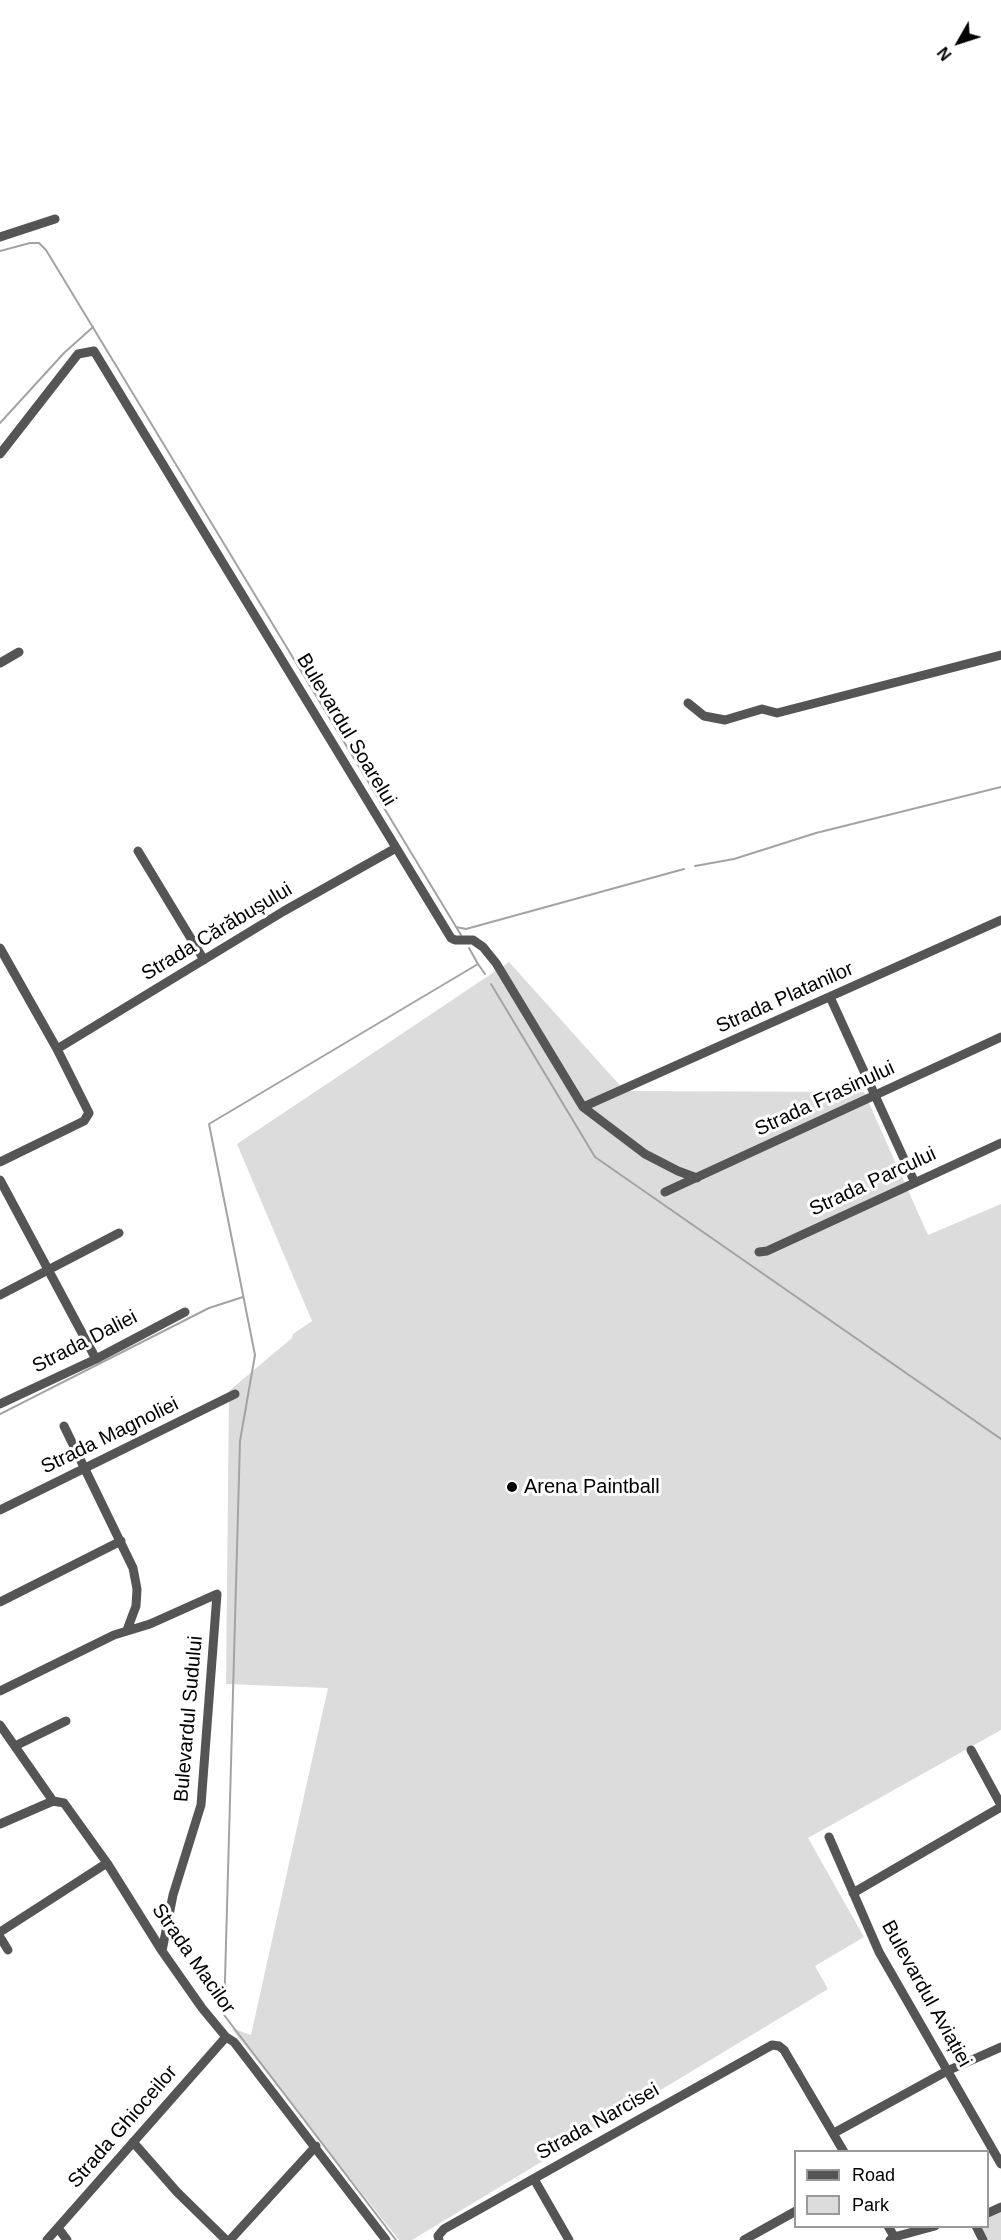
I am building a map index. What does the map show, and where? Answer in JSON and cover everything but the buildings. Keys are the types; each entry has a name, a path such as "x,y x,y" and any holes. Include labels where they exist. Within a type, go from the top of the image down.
{"street":[{"path":"0,237 55,219"},
{"name":"Bulevardul Soarelui","path":"0,454 78,354 94,351 452,938 473,940 483,947 496,963 582,1107"},
{"path":"0,663 19,651"},
{"path":"688,703 704,716 725,720 762,709 777,713 1001,655"},
{"name":"Strada Cărăbușului","path":"57,1049 396,848"},
{"path":"138,851 204,960"},
{"name":"Strada Platanilor","path":"582,1107 1001,921"},
{"path":"0,948 57,1049 88,1113 84,1121 0,1162"},
{"path":"830,997 915,1183"},
{"name":"Strada Frasinului","path":"665,1192 1001,1037"},
{"path":"582,1107 645,1154 697,1178"},
{"name":"Strada Parcului","path":"759,1252 766,1251 1001,1143"},
{"path":"0,1180 96,1359"},
{"path":"0,1295 119,1233"},
{"name":"Strada Daliei","path":"0,1404 96,1359 185,1312"},
{"name":"Strada Magnoliei","path":"0,1510 236,1394"},
{"path":"0,1691 127,1630 136,1606 137,1588 133,1568 64,1426"},
{"path":"0,1602 121,1541"},
{"name":"Bulevardul Sudului","path":"127,1630 150,1624 217,1594 201,1805 173,1895 162,1951"},
{"path":"15,1746 66,1721"},
{"name":"Strada Macilor","path":"0,1725 53,1801 64,1803 107,1863 162,1951 202,2008 226,2037 234,2042 386,2240"},
{"path":"853,1893 1001,1806 971,1750"},
{"path":"0,1824 53,1801"},
{"name":"Bulevardul Aviației","path":"829,1837 879,1952 1001,2164"},
{"path":"8,1950 0,1935 107,1863"},
{"name":"Strada Ghioceilor","path":"47,2240 226,2037"},
{"name":"Strada Narcisei","path":"438,2238 444,2229 772,2045 779,2046 834,2133"},
{"path":"843,2150 834,2133 947,2071 1001,2047"},
{"path":"133,2142 177,2192 228,2240 316,2146"},
{"path":"534,2179 569,2240"},
{"path":"744,2240 794,2212"},
{"path":"58,2228 67,2240"},
{"path":"893,2239 928,2228"}],"green space":[{"path":"509,962 625,1091 864,1092 928,1235 1001,1204 1001,1730 808,1838 864,1937 815,1966 828,1989 412,2240 399,2240 231,2028 251,2035 328,1688 226,1684 229,1391 292,1338 293,1334 312,1321 237,1144"},
{"path":"1001,2212 1001,2240 987,2240 981,2228 989,2228 989,2218"}],"waterway":[{"path":"0,251 30,243 39,243 46,250 461,935"},
{"path":"0,423 64,353 93,327"},
{"path":"695,866 734,859 816,833 1001,787"},
{"path":"456,927 466,929 684,869"},
{"path":"469,948 478,964"},
{"path":"396,2240 224,2015 240,1441 255,1355 209,1124 478,964 485,974"},
{"path":"491,984 595,1157 1001,1439"},
{"path":"0,1414 209,1308 243,1297"}],"place":[{"name":"Arena Paintball","path":"512,1487"}]}
